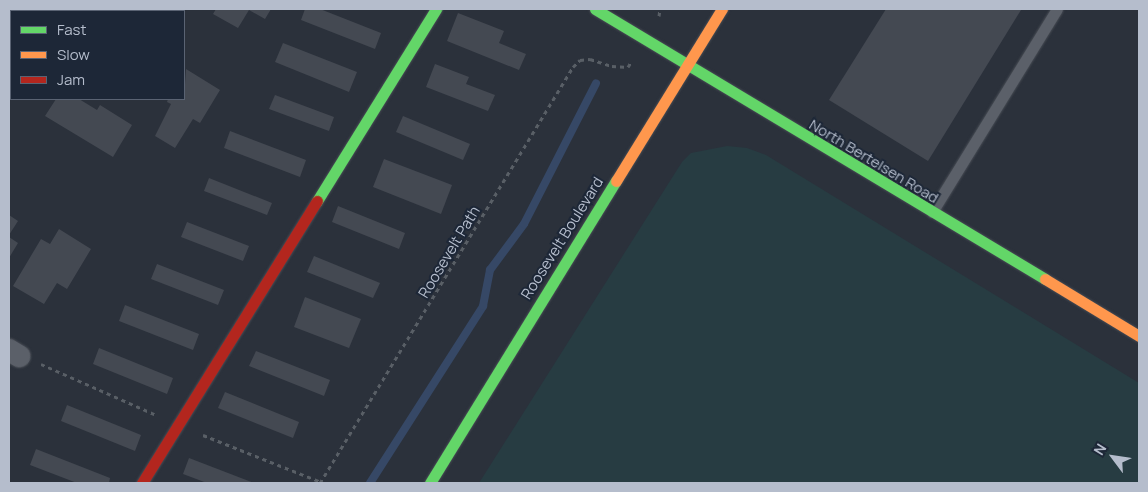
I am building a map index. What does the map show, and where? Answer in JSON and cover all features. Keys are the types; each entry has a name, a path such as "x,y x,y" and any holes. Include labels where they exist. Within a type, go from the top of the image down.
{"street":[{"path":"142,483 436,9"},
{"name":"North Bertelsen Road","path":"595,9 1139,336"},
{"name":"Roosevelt Boulevard","path":"430,483 686,64 722,9"}],"lane":[{"path":"932,212 1057,9"}],"path":[{"name":"Roosevelt Path","path":"320,483 573,67 580,60 590,59 612,66"}],"green space":[{"path":"727,146 747,148 766,155 1139,383 1139,483 479,483 682,162 691,153"}],"building":[{"path":"216,9 271,9 265,19 249,10 238,28 213,14"},
{"path":"305,9 320,9 381,33 375,49 301,20"},
{"path":"886,9 1021,10 928,161 829,100"},
{"path":"458,13 504,31 499,43 526,54 519,70 447,41"},
{"path":"9,39 10,92 9,92"},
{"path":"283,43 357,72 349,92 275,62"},
{"path":"435,64 469,77 466,84 495,95 488,111 426,87"},
{"path":"186,69 220,90 200,123 193,119 175,148 155,136 171,104 167,102 168,100 185,100"},
{"path":"275,95 334,117 329,131 269,109"},
{"path":"55,100 81,100 97,110 100,105 132,125 113,157 45,116"},
{"path":"403,116 470,144 463,160 396,132"},
{"path":"230,131 306,160 300,177 224,148"},
{"path":"384,159 452,185 441,214 373,187"},
{"path":"209,178 272,203 267,215 204,191"},
{"path":"338,206 405,233 399,249 332,222"},
{"path":"9,215 18,221 9,235"},
{"path":"187,222 249,246 243,261 181,237"},
{"path":"59,229 91,249 67,289 57,283 44,304 13,286 41,239 50,244"},
{"path":"9,237 18,243 9,258"},
{"path":"314,256 380,283 373,298 307,272"},
{"path":"157,264 224,290 218,305 151,279"},
{"path":"305,297 361,319 349,348 294,327"},
{"path":"125,305 199,334 193,350 119,321"},
{"path":"99,348 173,378 167,394 93,364"},
{"path":"256,351 330,380 324,396 249,366"},
{"path":"225,392 299,422 293,438 218,408"},
{"path":"67,405 141,435 135,451 61,421"},
{"path":"36,449 110,478 109,483 77,483 30,465"},
{"path":"189,458 254,483 207,483 183,474"}],"waterway":[{"path":"370,483 483,306 490,270 524,224 596,83"}],"traffic: fast":[{"path":"317,201 436,9"},
{"path":"595,9 1045,279"},
{"path":"430,483 616,181"}],"traffic: slow":[{"path":"616,181 722,9"},
{"path":"1045,279 1139,336"}],"traffic: jam":[{"path":"142,483 317,201"}]}
